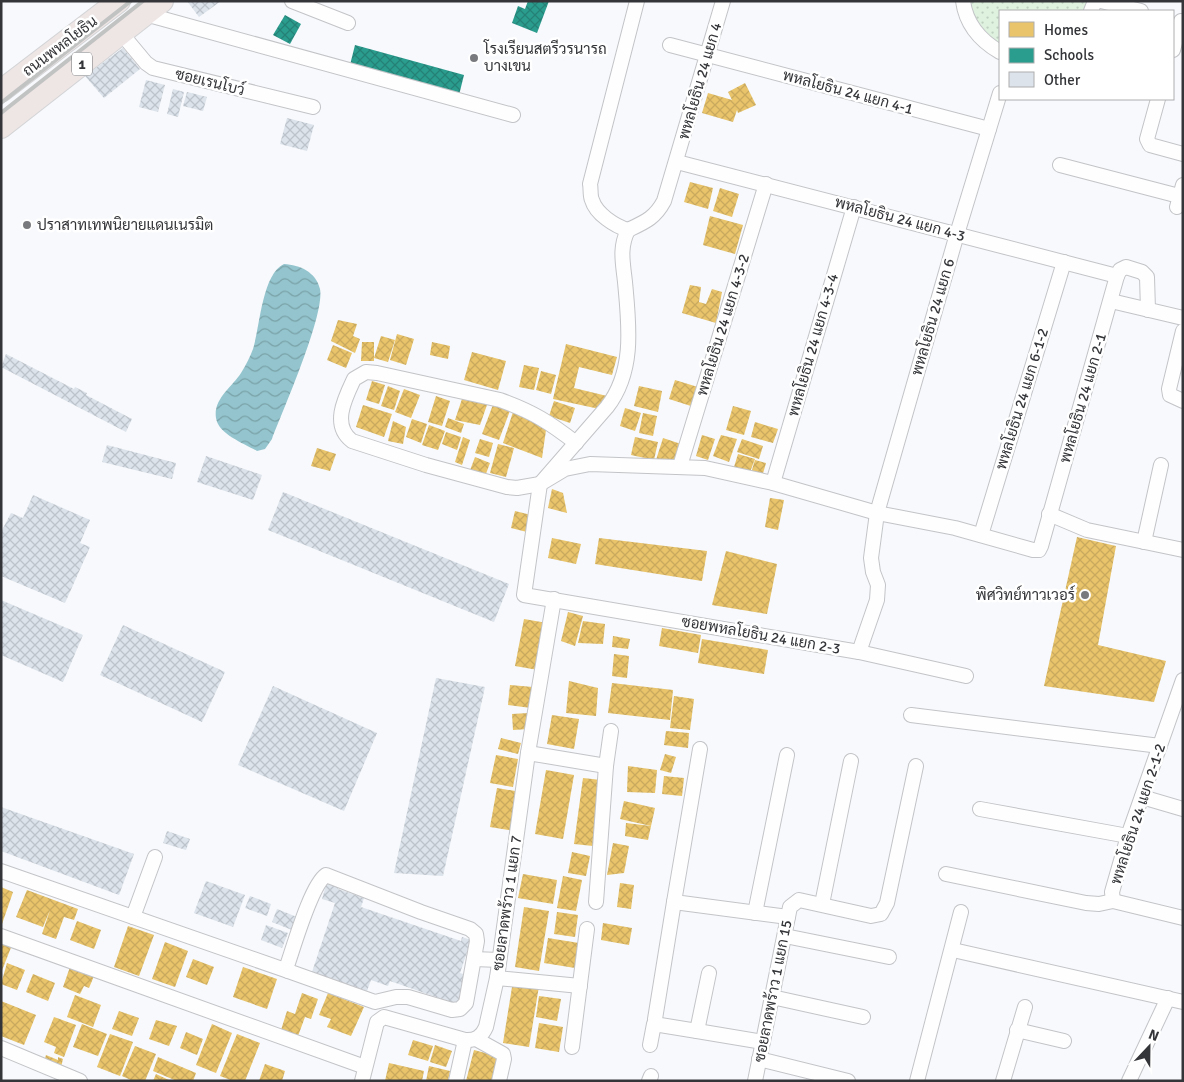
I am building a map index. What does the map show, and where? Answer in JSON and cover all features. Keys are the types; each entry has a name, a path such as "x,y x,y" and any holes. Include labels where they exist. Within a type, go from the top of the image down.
{"main road":[{"name":"ถนนพหลโยธิน","path":"1,91 119,1"},
{"name":"ถนนพหลโยธิน","path":"1,127 154,8"}],"street":[{"path":"292,1 348,23"},
{"path":"576,443 534,413 500,400 366,372 354,379 345,399 340,428 344,435 352,441 408,460 507,487 517,488 540,484 576,443 615,397 627,361 629,332 621,250 628,230 621,228 599,212 592,200 590,184 637,1"},
{"name":"พหลโยธิน 24 แยก 4","path":"628,230 650,221 657,214 664,201 723,1"},
{"path":"963,1 970,24 986,43 999,51"},
{"path":"1101,1 1137,10"},
{"path":"154,8 513,115"},
{"path":"1174,45 1179,21"},
{"name":"ซอยเรนโบว์","path":"121,33 146,63 154,68 313,107"},
{"name":"พหลโยธิน 24 แยก 4-1","path":"670,45 989,129"},
{"name":"พหลโยธิน 24 แยก 6","path":"859,652 877,600 878,585 873,572 871,558 877,513 957,234 999,96"},
{"path":"1158,100 1147,139 1150,145 1183,154"},
{"name":"พหลโยธิน 24 แยก 4-3","path":"677,162 1064,262 1116,278"},
{"path":"1060,165 1180,196"},
{"name":"พหลโยธิน 24 แยก 4-3-2","path":"680,466 766,184"},
{"name":"พหลโยธิน 24 แยก 4-3-4","path":"772,483 854,207"},
{"name":"พหลโยธิน 24 แยก 6-1-2","path":"981,535 1064,262"},
{"path":"1116,278 1120,270 1126,267 1145,274 1149,288 1148,310"},
{"name":"พหลโยธิน 24 แยก 2-1","path":"540,484 565,469 590,464 680,466 713,469 772,483 877,513 955,528 1033,550 1039,550 1116,278"},
{"path":"1111,301 1183,318"},
{"path":"1183,331 1169,389 1170,395 1183,401"},
{"path":"1144,542 1161,465"},
{"name":"ซอยพหลโยธิน 24 แยก 2-3","path":"540,484 524,595 859,652 966,676"},
{"path":"1049,514 1087,530 1183,550"},
{"name":"ซอยลาดพร้าว 1 แยก 7","path":"456,1081 471,1040 483,1034 486,1027 497,978 528,753 554,599"},
{"name":"พหลโยธิน 24 แยก 2-1-2","path":"946,874 1086,903 1099,904 1113,901 1112,892 1128,836 1183,680"},
{"path":"911,715 1160,746"},
{"path":"596,902 606,766 612,731"},
{"path":"655,1019 700,749"},
{"path":"528,753 606,766"},
{"path":"755,913 787,755"},
{"path":"850,761 822,904 871,916 881,914 885,910 916,766"},
{"path":"1142,797 1183,809"},
{"path":"980,809 1128,836"},
{"path":"133,917 155,857"},
{"path":"1,871 374,1002 396,996 408,997 452,1010 460,1009 466,1003 474,959 476,934 470,929 326,875 319,880 311,900 286,966 288,971"},
{"name":"ซอยลาดพร้าว 1 แยก 15","path":"755,1081 790,907 796,900 822,904"},
{"path":"1113,901 1183,918"},
{"path":"674,902 788,917"},
{"path":"917,1081 953,950 961,912"},
{"path":"572,1047 587,929"},
{"path":"1,936 363,1074 377,1022 384,1017 471,1040 503,1054 504,1059 499,1081"},
{"path":"785,936 889,957"},
{"path":"953,950 1183,1002"},
{"path":"474,959 498,960"},
{"path":"697,1031 709,973"},
{"path":"497,978 580,986"},
{"path":"772,997 863,1017"},
{"path":"1129,1081 1168,998"},
{"path":"1003,1081 1024,1007"},
{"path":"650,1045 654,1024 763,1042"},
{"path":"1017,1030 1064,1041"},
{"path":"7,1047 80,1081"},
{"path":"760,1059 848,1081"}],"green space":[{"path":"963,1 1093,1 1089,10 999,10 999,51 995,49"}],"water":[{"path":"284,264 306,270 315,278 320,289 320,302 310,340 272,439 265,449 257,451 227,434 218,424 216,411 220,399 241,373 249,358 253,349 266,289 271,278"}],"building: Homes":[{"path":"745,83 756,105 738,113 737,110 733,122 702,113 708,93 732,100 728,92"},
{"path":"690,182 713,188 708,209 684,202"},
{"path":"720,188 739,194 732,217 713,211"},
{"path":"710,216 743,225 735,254 703,245"},
{"path":"690,285 701,287 699,302 706,304 712,289 722,292 716,323 682,313"},
{"path":"338,320 357,324 353,336 360,339 355,353 331,341"},
{"path":"397,334 414,339 406,365 390,360"},
{"path":"381,336 395,340 388,362 374,358"},
{"path":"362,342 374,342 374,361 361,361"},
{"path":"432,342 450,346 448,359 430,355"},
{"path":"566,344 617,357 612,375 579,367 574,388 607,396 604,410 553,399"},
{"path":"333,345 352,353 346,368 327,360"},
{"path":"472,352 506,361 498,390 464,380"},
{"path":"524,365 539,368 534,390 519,387"},
{"path":"541,371 556,375 551,394 536,390"},
{"path":"675,380 701,388 694,407 669,399"},
{"path":"372,381 385,385 379,404 366,400"},
{"path":"388,386 400,391 394,410 381,406"},
{"path":"639,386 662,391 658,412 634,406"},
{"path":"404,389 420,395 411,418 395,412"},
{"path":"436,396 450,401 442,426 428,422"},
{"path":"462,399 488,402 480,425 455,420"},
{"path":"554,401 575,408 570,423 549,416"},
{"path":"494,402 511,408 499,440 482,434"},
{"path":"363,405 392,414 384,437 356,427"},
{"path":"733,406 751,411 744,435 726,430"},
{"path":"625,408 641,413 635,431 620,426"},
{"path":"513,412 547,423 542,458 503,443"},
{"path":"643,413 657,416 653,436 639,433"},
{"path":"448,418 464,424 461,433 445,427"},
{"path":"412,419 427,424 421,443 406,437"},
{"path":"393,421 406,427 403,444 388,441"},
{"path":"755,422 778,429 773,443 751,437"},
{"path":"429,425 445,431 438,450 422,445"},
{"path":"446,432 461,437 457,450 442,444"},
{"path":"702,435 715,439 708,460 696,456"},
{"path":"721,435 737,439 729,462 713,456"},
{"path":"463,437 470,440 462,465 455,462"},
{"path":"635,437 658,442 654,460 631,455"},
{"path":"663,438 681,444 674,465 656,460"},
{"path":"480,439 493,443 489,457 475,453"},
{"path":"742,439 763,446 759,459 737,452"},
{"path":"498,444 514,448 506,477 490,473"},
{"path":"317,448 336,454 330,471 311,466"},
{"path":"738,454 755,459 750,472 734,467"},
{"path":"475,457 490,463 484,479 469,473"},
{"path":"755,460 766,463 762,477 751,473"},
{"path":"552,489 563,493 567,513 548,508"},
{"path":"770,498 784,500 778,530 765,527"},
{"path":"515,511 531,515 527,532 511,528"},
{"name":"พิศวิทย์ทาวเวอร์","path":"1077,537 1116,546 1098,645 1166,661 1154,702 1044,686"},
{"path":"552,538 581,544 576,564 548,558"},
{"path":"599,538 707,551 702,581 595,564"},
{"path":"726,551 777,564 767,614 712,605"},
{"path":"568,612 583,616 575,646 561,641"},
{"path":"524,619 547,623 538,670 515,666"},
{"path":"583,621 605,624 603,644 578,643"},
{"path":"662,628 701,635 698,653 659,646"},
{"path":"613,636 630,639 628,649 612,647"},
{"path":"702,639 768,650 764,674 698,663"},
{"path":"614,654 629,656 627,678 612,676"},
{"path":"569,681 598,688 596,716 566,713"},
{"path":"612,683 673,690 670,720 608,713"},
{"path":"510,685 533,687 531,708 508,705"},
{"path":"674,696 694,699 690,730 670,728"},
{"path":"528,713 529,729 513,730 512,714"},
{"path":"552,715 579,719 574,749 547,744"},
{"path":"666,731 689,733 688,748 664,745"},
{"path":"501,738 521,743 518,754 498,749"},
{"path":"665,754 676,757 671,773 660,770"},
{"path":"496,755 518,759 513,787 490,783"},
{"path":"628,766 657,770 655,793 627,792"},
{"path":"546,770 574,775 563,839 535,834"},
{"path":"664,776 684,778 682,796 662,794"},
{"path":"583,778 601,780 593,846 574,844"},
{"path":"497,788 521,792 514,831 490,827"},
{"path":"624,801 655,808 651,826 620,819"},
{"path":"626,823 651,826 648,840 625,836"},
{"path":"613,843 629,846 624,873 607,875"},
{"path":"572,852 590,856 586,876 568,873"},
{"path":"523,874 557,880 553,904 518,898"},
{"path":"563,876 582,880 576,911 557,908"},
{"path":"620,883 634,885 631,909 617,907"},
{"path":"1,887 13,892 2,924 1,924"},
{"path":"27,890 78,909 74,920 64,917 56,939 42,934 50,910 43,927 16,917"},
{"path":"524,907 549,911 539,971 515,967"},
{"path":"557,912 578,915 575,937 554,934"},
{"path":"77,921 101,930 94,949 70,940"},
{"path":"603,923 632,928 629,945 601,940"},
{"path":"128,926 154,935 139,976 114,967"},
{"path":"548,938 579,943 575,968 544,963"},
{"path":"1,941 12,945 1,973"},
{"path":"165,942 188,951 175,987 152,979"},
{"path":"193,959 214,967 207,985 186,977"},
{"path":"7,963 25,970 17,990 1,984"},
{"path":"70,967 94,976 89,988 84,986 80,994 63,987"},
{"path":"243,967 277,979 267,1009 233,997"},
{"path":"33,974 55,983 48,1001 26,992"},
{"path":"513,981 539,986 529,1047 503,1043"},
{"path":"302,993 318,999 311,1019 305,1017 298,1036 281,1030 287,1011 295,1014"},
{"path":"328,993 364,1007 351,1036 327,1027 331,1019 319,1015"},
{"path":"75,995 101,1005 93,1027 67,1017"},
{"path":"539,996 561,999 557,1021 536,1017"},
{"path":"1,1001 36,1015 24,1045 1,1036"},
{"path":"119,1011 139,1018 132,1036 112,1029"},
{"path":"54,1017 76,1025 64,1057 54,1053 56,1047 44,1042"},
{"path":"156,1020 177,1026 169,1046 149,1039"},
{"path":"539,1023 563,1027 559,1052 535,1048"},
{"path":"82,1024 107,1034 98,1056 73,1047"},
{"path":"212,1024 232,1033 216,1073 196,1065"},
{"path":"186,1032 203,1039 197,1055 180,1048"},
{"path":"110,1034 133,1042 120,1076 97,1067"},
{"path":"237,1034 260,1043 245,1081 233,1081 220,1076"},
{"path":"413,1040 433,1046 428,1061 408,1055"},
{"path":"435,1045 452,1051 446,1067 430,1062"},
{"path":"135,1046 156,1054 145,1081 133,1081 122,1076"},
{"path":"474,1050 500,1057 494,1081 466,1081"},
{"path":"46,1055 58,1060 58,1057 63,1059 60,1071 43,1065"},
{"path":"158,1057 196,1073 193,1081 177,1081 153,1071"},
{"path":"389,1063 424,1071 422,1081 385,1081"},
{"path":"265,1064 285,1071 282,1081 259,1081"},
{"path":"429,1066 450,1071 448,1081 426,1081"},
{"path":"156,1074 171,1081 153,1081"}],"building: Schools":[{"path":"528,1 549,1 537,33 512,23 518,6 525,9"},
{"path":"285,15 301,24 290,44 273,35"},
{"path":"355,45 464,75 459,95 350,65"}],"building: Other":[{"path":"187,1 221,1 199,17"},
{"path":"123,48 140,69 104,98 85,76"},
{"path":"146,80 165,85 158,112 139,107"},
{"path":"173,89 184,92 178,117 167,114"},
{"path":"187,92 207,97 203,111 183,106"},
{"path":"287,118 314,125 307,151 280,144"},
{"path":"6,354 74,389 75,387 87,393 86,395 132,419 126,432 1,367"},
{"path":"107,445 176,463 172,479 102,462"},
{"path":"206,456 262,475 253,500 197,482"},
{"path":"283,492 509,584 494,622 268,530"},
{"path":"33,495 90,520 80,543 90,547 65,603 1,576 1,532 11,513 23,518"},
{"path":"1,600 83,635 63,682 1,655"},
{"path":"123,625 225,672 202,722 100,675"},
{"path":"436,678 485,687 443,876 394,873"},
{"path":"273,686 377,733 344,811 238,765"},
{"path":"1,807 134,854 119,895 1,851"},
{"path":"167,831 190,839 186,850 163,843"},
{"path":"206,881 245,895 233,927 194,913"},
{"path":"327,882 339,886 338,889 364,898 361,907 461,941 462,937 471,940 460,973 466,975 460,993 463,994 459,1005 390,981 388,986 371,980 367,991 312,972 335,903 322,899"},
{"path":"250,896 271,904 267,916 245,908"},
{"path":"277,909 297,917 292,930 272,922"},
{"path":"266,925 288,933 282,948 261,940"}],"railway":[{"path":"1,103 131,1"},
{"path":"1,113 143,1"}],"place":[{"name":"โรงเรียนสตรีวรนารถ บางเขน","path":"474,58"},
{"name":"ปราสาทเทพนิยายแดนเนรมิต","path":"27,225"},
{"name":"พิศวิทย์ทาวเวอร์","path":"1085,595"}]}
